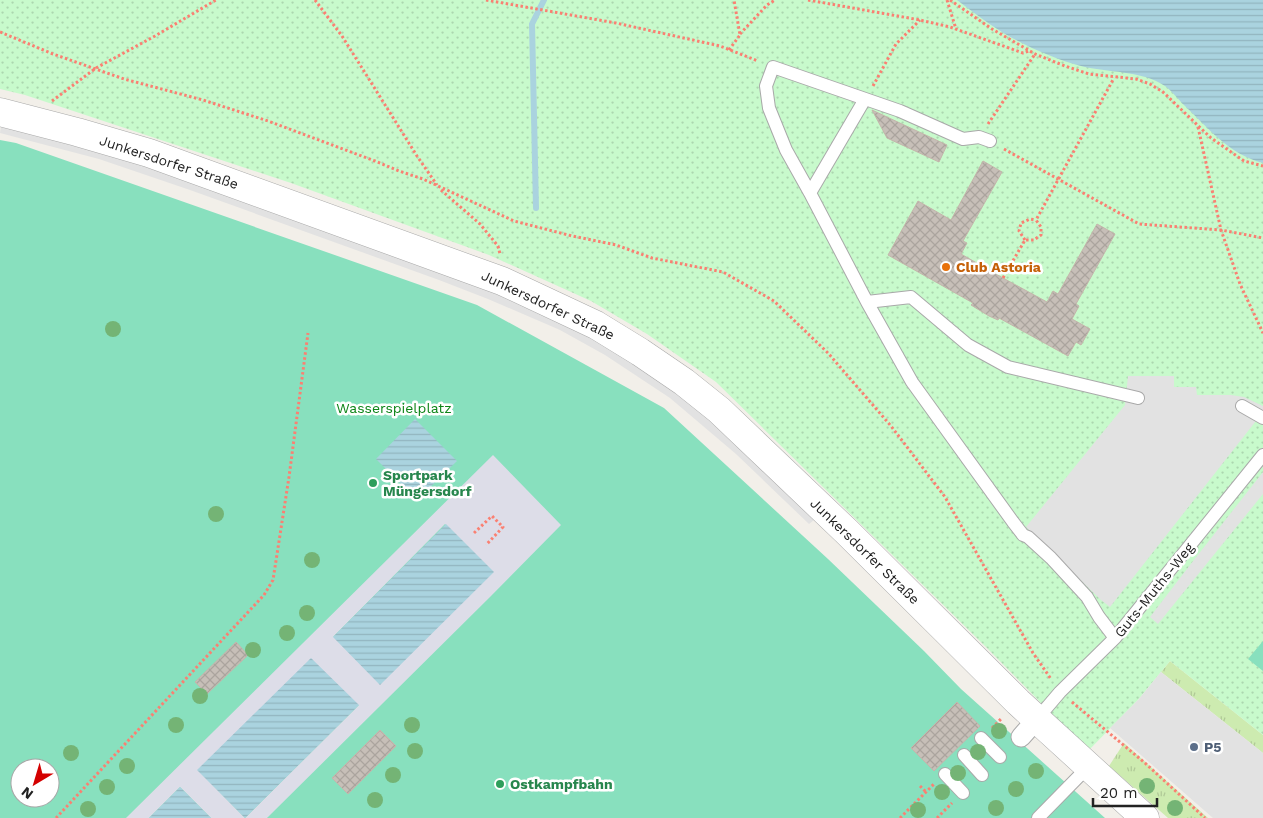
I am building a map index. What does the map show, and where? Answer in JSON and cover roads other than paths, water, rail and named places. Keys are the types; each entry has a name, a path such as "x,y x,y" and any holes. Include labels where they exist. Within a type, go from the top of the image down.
{"street":[{"name":"Junkersdorfer Straße","path":"0,112 149,153 502,281 596,325 640,352 684,382 719,410 847,532 996,680 1029,728 1088,767 1145,818"}],"lane":[{"path":"984,139 963,139 900,111 773,67 766,86 769,108 786,150 912,382 1023,535 1028,537 1051,558 1087,597 1099,617 1116,638"},
{"path":"810,193 866,99"},
{"path":"867,302 912,297 968,345 1008,367 1138,398"},
{"path":"1242,406 1263,418"},
{"name":"Guts-Muths-Weg","path":"1029,728 1060,692 1116,638 1263,455"},
{"path":"981,738 1000,757"},
{"path":"964,755 982,775"},
{"path":"1038,818 1088,767"},
{"path":"944,774 963,793"}],"water":[{"path":"957,0 1263,0 1263,163 1240,154 1230,147 1210,131 1170,90 1156,81 1135,74 1081,66 1046,54 1001,31"},
{"path":"415,419 457,461 417,500 376,459"},
{"path":"446,524 494,572 380,685 333,637"},
{"path":"311,658 359,705 245,818 197,770"},
{"path":"180,787 211,818 149,818"}],"waterway":[{"path":"536,208 532,24 544,0"}],"place":[{"name":"Club Astoria","path":"946,267"},
{"name":"Sportpark Müngersdorf","path":"373,483"},
{"name":"P5","path":"1194,747"},
{"name":"Ostkampfbahn","path":"500,784"}],"park label":[{"name":"Wasserspielplatz","path":"394,408"}]}
